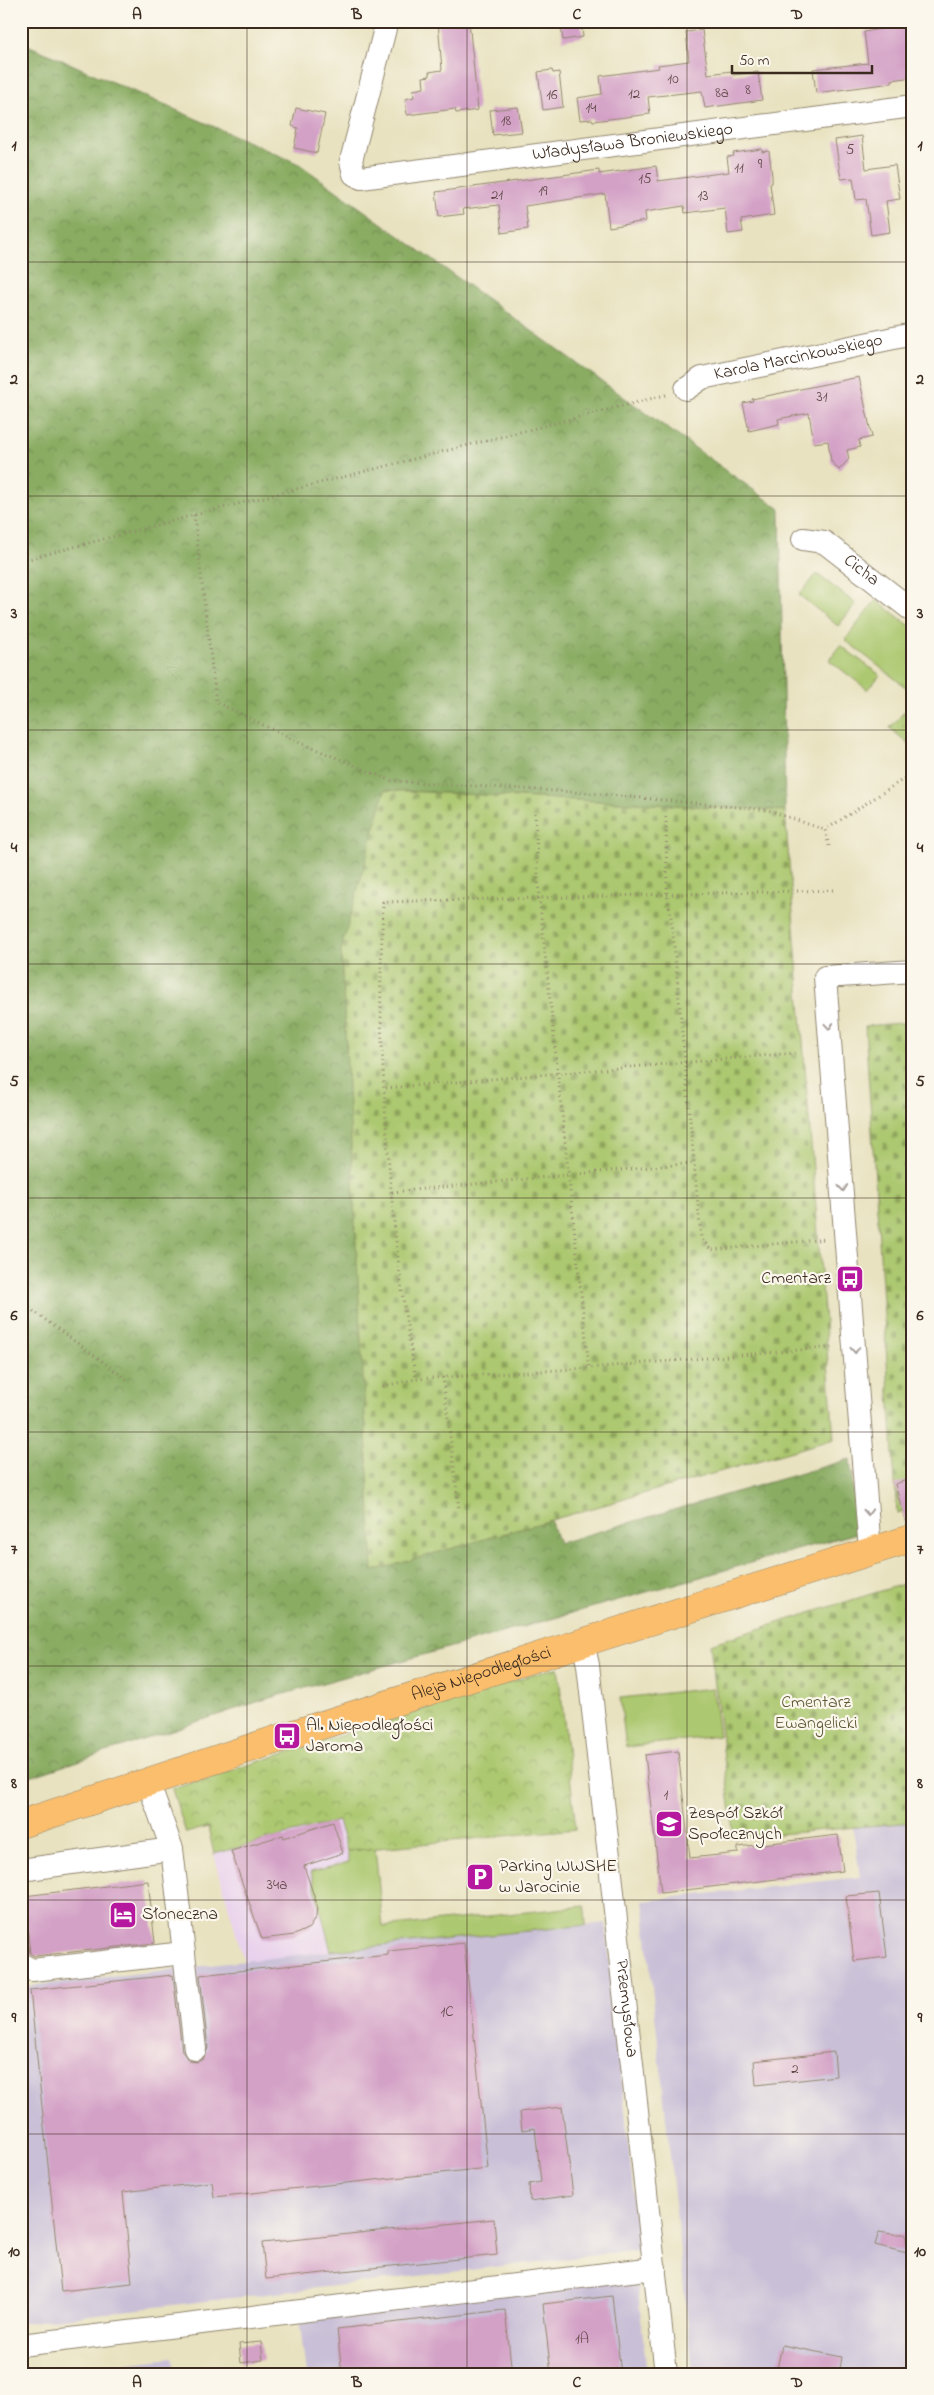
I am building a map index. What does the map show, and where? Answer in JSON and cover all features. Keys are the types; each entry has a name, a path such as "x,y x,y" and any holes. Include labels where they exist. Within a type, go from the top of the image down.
{"main road":[{"name":"Aleja Niepodległości","path":"21,1824 287,1736 913,1538"}],"street":[{"name":"Władysława Broniewskiego","path":"387,21 351,161 354,174 368,178 913,106"},
{"name":"Karola Marcinkowskiego","path":"686,389 702,378 913,334"},
{"name":"Cicha","path":"804,539 824,542 913,611"},
{"path":"870,1551 847,1237 825,977 913,971"},
{"name":"Przemysłowa","path":"582,1643 588,1665 666,2374"},
{"path":"148,1782 172,1849 196,2049"},
{"path":"21,1870 172,1849"},
{"path":"21,1964 32,1970 184,1953"},
{"path":"21,2345 654,2268"}],"path":[{"path":"21,561 686,389"},
{"path":"194,515 216,702 296,741 392,780 589,793 768,810 826,830"},
{"path":"826,830 913,772"},
{"path":"536,813 538,896 589,1368"},
{"path":"666,817 667,893 672,923 701,1238 711,1250 847,1237"},
{"path":"826,830 829,846"},
{"path":"416,1379 409,1339 392,1192 381,1014 383,902 538,896 833,890"},
{"path":"386,1088 795,1053"},
{"path":"392,1192 694,1163"},
{"path":"21,1302 128,1381"},
{"path":"383,1386 416,1379 589,1368 854,1346"},
{"path":"443,1377 459,1509"}],"shaded area":[{"path":"338,1821 349,1861 311,1872 331,1951 244,1962 214,1854"},
{"path":"913,1822 913,2374 693,2374 643,1901 860,1877 853,1827"},
{"path":"606,1923 639,2250 21,2323 21,1987 331,1951"},
{"path":"636,2273 647,2374 306,2374 299,2317"},
{"path":"173,2358 175,2374 38,2374"}],"green space":[{"path":"21,42 299,164 780,509 785,811 385,790 373,1570 550,1520 559,1543 850,1459 857,1533 266,1699 21,1780"},
{"path":"817,574 856,604 838,626 799,595"},
{"path":"876,600 913,628 912,692 845,640"},
{"path":"840,645 880,675 868,690 829,660"},
{"path":"913,702 913,748 890,728"},
{"path":"385,790 785,811 834,1439 373,1571 341,950"},
{"path":"913,1022 913,1509 897,1514 865,1026"},
{"name":"Cmentarz Ewangelicki","path":"913,1581 913,1822 734,1838 710,1644"},
{"path":"558,1667 576,1829 347,1851 338,1821 214,1854 208,1827 186,1833 172,1789"},
{"path":"713,1688 719,1736 626,1747 620,1698"},
{"path":"375,1848 383,1927 585,1906 586,1925 331,1951 311,1872 349,1862 347,1851"}],"building":[{"path":"438,21 469,21 478,110 456,113 455,109 407,115 405,99 414,97 413,90 424,88 423,77 430,76 429,72 442,70"},
{"path":"560,21 581,21 583,37 563,40"},
{"path":"904,24 908,54 913,53 913,77 892,80 892,83 816,93 813,69 868,63 864,32"},
{"path":"702,30 708,74 732,71 733,75 758,72 762,100 705,108 702,91 648,97 650,114 593,121 592,119 580,120 577,98 602,94 600,76 659,68 658,65 689,61 686,32"},
{"path":"552,70 553,73 559,72 563,107 543,110 538,72"},
{"path":"518,107 522,132 493,135 490,110"},
{"path":"296,108 325,114 317,153 294,148 298,128 292,126"},
{"path":"862,136 866,169 895,165 900,199 886,201 890,232 871,235 866,199 856,200 853,178 841,179 835,140"},
{"path":"762,149 762,152 769,151 772,176 772,183 770,184 774,215 741,220 743,232 728,234 725,208 685,213 684,206 645,212 646,221 609,227 605,194 525,206 528,229 502,233 499,205 463,209 464,214 439,217 436,192 599,170 599,174 656,166 658,181 729,172 727,157 734,156 733,153"},
{"path":"859,377 872,437 859,440 860,447 847,450 849,459 839,470 831,461 828,441 814,443 809,413 778,419 779,424 749,431 743,403 753,401 752,399"},
{"path":"913,1478 913,1523 906,1524 895,1484"},
{"path":"678,1751 690,1858 738,1853 738,1847 838,1835 843,1871 661,1893 645,1755"},
{"path":"333,1822 343,1853 304,1866 317,1905 316,1917 309,1928 294,1935 262,1939 231,1851 283,1835 284,1838"},
{"path":"148,1881 155,1943 35,1956 30,1954 24,1896"},
{"path":"879,1893 887,1957 854,1961 846,1896"},
{"path":"464,1943 488,2168 214,2197 212,2182 123,2192 132,2283 61,2291 30,1990 173,1975 182,2051 189,2061 197,2062 203,2059 208,2048 200,1975 388,1955 388,1951"},
{"path":"834,2052 836,2076 756,2085 754,2061"},
{"path":"562,2107 573,2195 530,2201 529,2184 541,2182 535,2128 522,2130 520,2112"},
{"path":"494,2219 497,2255 266,2279 262,2243"},
{"path":"879,2232 906,2234 907,2253 875,2245"},
{"path":"612,2296 621,2374 551,2374 543,2304"},
{"path":"505,2310 512,2374 342,2374 337,2329"},
{"path":"261,2342 263,2360 241,2363 239,2344"},
{"path":"782,2345 842,2357 839,2374 776,2374"}],"place":[{"name":"Cmentarz","path":"850,1279"},
{"name":"Al. Niepodległości Jaroma","path":"287,1736"},
{"name":"Zespół Szkół Społecznych","path":"669,1824"},
{"name":"Parking WWSHE w Jarocinie","path":"480,1877"},
{"name":"Słoneczna","path":"123,1915"}]}
